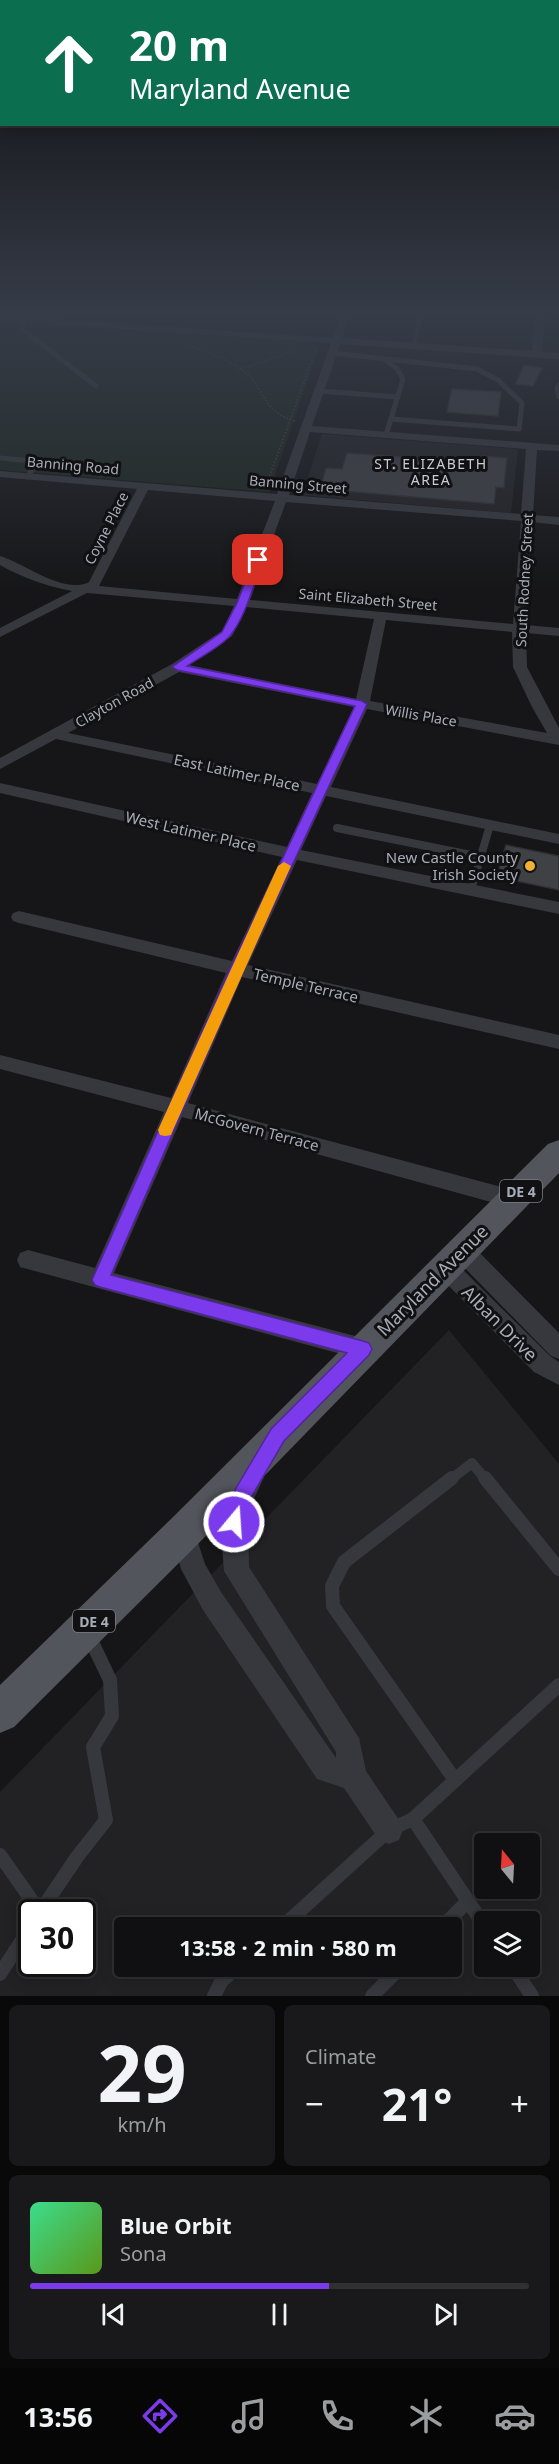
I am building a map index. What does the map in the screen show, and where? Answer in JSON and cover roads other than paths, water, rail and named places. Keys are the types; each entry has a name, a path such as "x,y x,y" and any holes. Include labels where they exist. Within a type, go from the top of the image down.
{"main road":[{"name":"Maryland Avenue","path":"2,1707 86,1629 183,1533 363,1349 558,1155"}],"street":[{"name":"Clayton Road","path":"0,764 177,667 226,633 242,603 314,404"},
{"path":"307,426 386,435 559,448"},
{"name":"South Rodney Street","path":"532,446 519,628 520,667 539,707 559,740"},
{"name":"Banning Road","path":"0,474 179,489"},
{"name":"Coyne Place","path":"0,633 87,590 98,578 144,486"},
{"name":"Banning Street","path":"179,489 559,521"},
{"name":"Saint Elizabeth Street","path":"0,560 31,578 52,585 87,590 559,632"},
{"path":"100,1280 237,969 362,704 381,615"},
{"name":"Willis Place","path":"177,667 559,740"},
{"name":"East Latimer Place","path":"56,735 559,839"},
{"name":"West Latimer Place","path":"0,788 290,853 559,908"},
{"name":"Temple Terrace","path":"19,917 559,1042"},
{"name":"McGovern Terrace","path":"0,1062 513,1199"},
{"name":"Alban Drive","path":"453,1259 559,1348"},
{"name":"Alban Drive","path":"453,1259 542,1364 559,1374"},
{"path":"28,1260 363,1349"},
{"path":"278,1435 242,1495 234,1522 237,1571 349,1748 353,1776"},
{"path":"183,1533 194,1569 212,1601 327,1769 353,1776 401,1824"}],"lane":[{"path":"386,435 396,404"},
{"path":"391,419 519,429 522,404"},
{"path":"0,459 32,461 35,464 28,477"},
{"path":"471,890 490,825"},
{"path":"338,828 480,857"},
{"path":"455,1780 333,1606 332,1586 344,1562 472,1462 559,1569"},
{"path":"49,1899 106,1820 93,1748 112,1716 110,1680 86,1629"},
{"path":"294,1917 455,1780 559,1685"},
{"path":"401,1824 475,1911"},
{"path":"0,1855 31,1899"},
{"path":"452,1917 468,1901"},
{"path":"0,1974 18,1946"},
{"path":"213,1996 226,1977"},
{"path":"372,1996 391,1977"},
{"path":"519,1977 532,1996"}],"place":[{"name":"New Castle County Irish Society","path":"530,866"}],"district":[{"name":"ST. ELIZABETH AREA","path":"431,472"}]}
